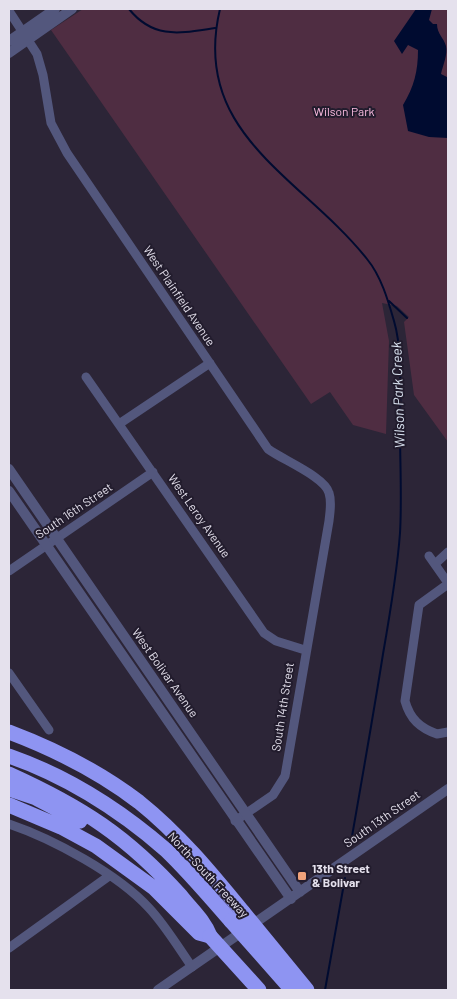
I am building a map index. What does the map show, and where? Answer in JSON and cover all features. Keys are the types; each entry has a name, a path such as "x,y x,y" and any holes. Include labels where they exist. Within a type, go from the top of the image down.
{"highway":[{"path":"9,732 52,750 138,802 198,857 237,917 307,990"},
{"name":"North-South Freeway","path":"9,756 47,771 76,787 135,825 237,917 292,990"},
{"path":"9,774 53,794 101,822 143,856 206,926 210,936 259,990"},
{"path":"9,788 36,798 97,830 167,882"},
{"path":"9,805 45,820 96,846 154,888 199,933 210,936"}],"street":[{"path":"9,52 55,9"},
{"path":"9,41 25,35 72,9"},
{"name":"West Plainfield Avenue","path":"9,11 37,54 43,76 47,105 55,133 268,449 322,482 329,490 331,501 329,520 319,576"},
{"path":"120,424 210,363"},
{"name":"West Leroy Avenue","path":"86,377 264,633 276,641 305,650"},
{"name":"West Bolivar Avenue","path":"9,469 269,847 295,895"},
{"name":"South 16th Street","path":"9,571 153,472"},
{"name":"West Bolivar Avenue","path":"9,491 235,821 259,854 295,895"},
{"path":"435,564 448,552"},
{"path":"429,556 448,584 419,605 406,701 411,717 418,724 437,734 448,732"},
{"name":"South 14th Street","path":"235,821 273,795 285,776 319,576"},
{"path":"9,673 49,730"},
{"path":"141,683 151,676"},
{"name":"South 13th Street","path":"158,990 448,789"},
{"path":"9,824 78,856 109,876 150,908 192,967"},
{"path":"259,854 269,847"},
{"path":"9,948 109,876"}],"green space":[{"name":"Wilson Park","path":"83,9 448,9 448,442 414,395 404,322 409,317 397,306 382,303 389,341 386,434 353,425 330,392 311,404 51,30"}],"water":[{"path":"416,9 432,9 429,20 433,24 437,24 438,31 446,46 446,56 441,74 447,77 448,138 429,137 408,131 403,105 415,79 418,50 408,45 402,54 394,41"}],"waterway":[{"path":"129,9 138,19 158,30 191,32 215,28"},
{"name":"Wilson Park Creek","path":"220,9 215,52 221,89 236,121 258,150 341,230 367,259 383,288 397,333 400,374 401,507 399,548 391,609 351,842"},
{"path":"389,301 407,318"},
{"name":"Wilson Park Creek","path":"325,990 345,878"}],"place":[{"name":"13th Street & Bolivar","path":"302,876"}]}
